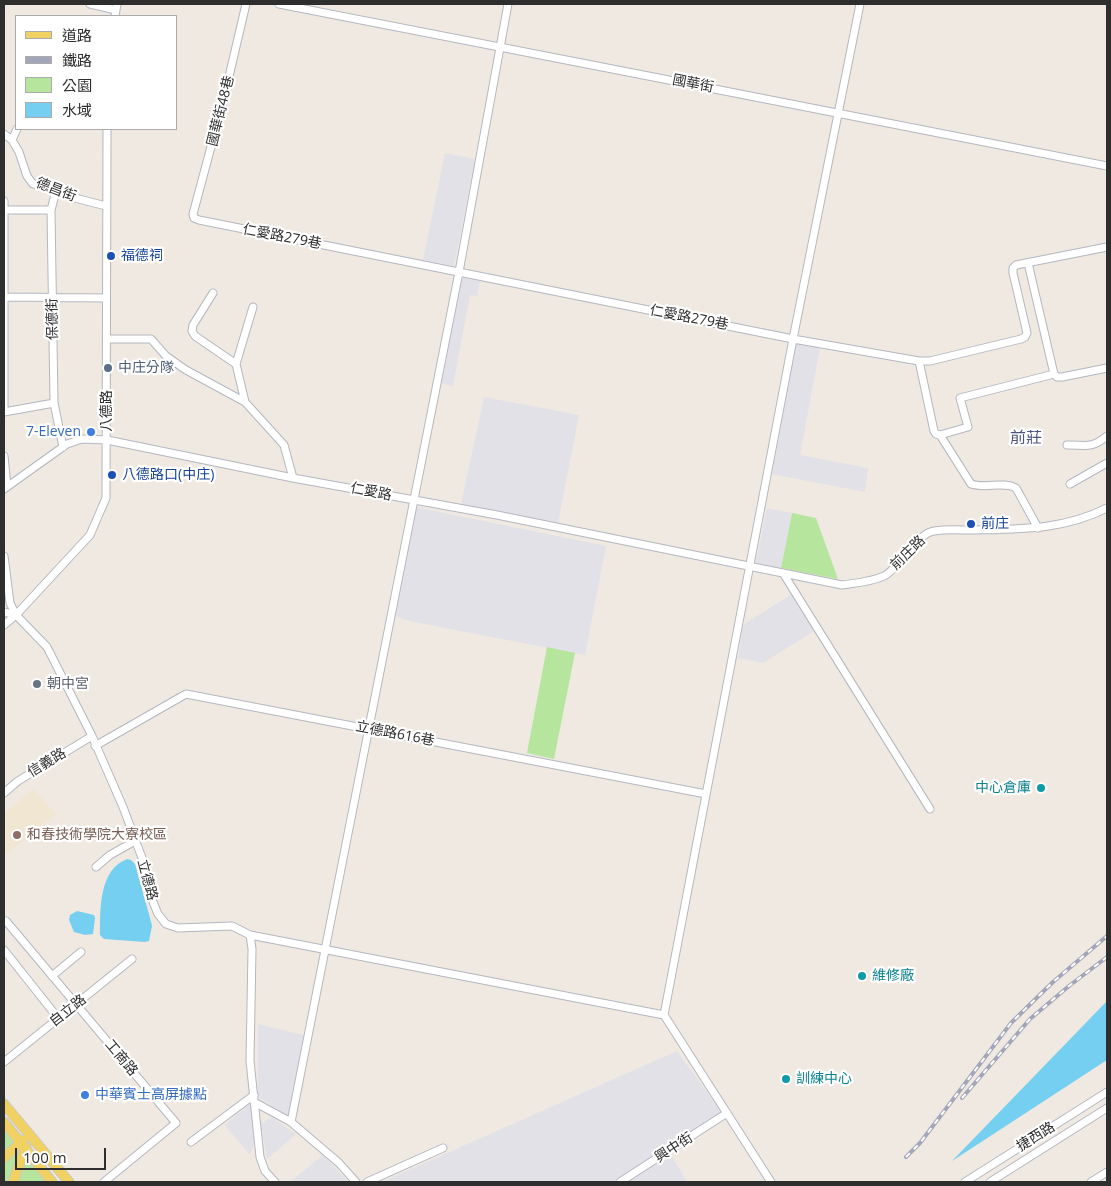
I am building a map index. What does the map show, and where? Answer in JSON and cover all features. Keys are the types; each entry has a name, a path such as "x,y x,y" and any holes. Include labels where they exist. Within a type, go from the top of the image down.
{"main road":[{"path":"4,1104 69,1182"},
{"path":"4,1122 52,1182"},
{"path":"4,1158 22,1146 31,1137"},
{"path":"13,1182 22,1146"}],"street":[{"path":"90,4 116,10"},
{"name":"國華街48巷","path":"194,218 224,102 246,4"},
{"name":"國華街","path":"279,4 839,112 1107,166"},
{"path":"291,1122 459,272 508,4"},
{"path":"771,1182 664,1015 793,339 860,4"},
{"path":"12,140 17,130"},
{"name":"八德路","path":"4,625 16,615 90,535 106,498 107,130"},
{"name":"德昌街","path":"4,134 12,140 19,152 27,176 33,184 106,206"},
{"name":"保德街","path":"56,191 51,210 54,403 63,447"},
{"path":"4,201 4,412 54,403"},
{"path":"4,210 51,210"},
{"name":"仁愛路279巷","path":"194,218 793,339 919,361 930,361 963,354 1025,337 1027,333 1012,274 1013,268 1016,265 1028,263"},
{"path":"1107,247 1028,263 1054,374 1057,377 1062,377 1107,368"},
{"path":"213,293 193,325 192,331 195,336 236,364"},
{"path":"5,297 106,298"},
{"path":"245,402 236,364 253,307"},
{"path":"107,339 151,338 166,356 186,370 245,402 284,445 294,478"},
{"path":"919,361 934,431 940,435 971,484 977,486 1011,485 1016,488 1038,528"},
{"path":"940,435 968,427 960,398 1054,374"},
{"path":"1067,445 1091,446 1107,437"},
{"name":"仁愛路","path":"5,487 63,447 82,439 107,440 294,478 497,515 751,567"},
{"path":"4,456 5,487"},
{"path":"1070,484 1107,462"},
{"name":"前庄路","path":"751,567 832,584 857,582 885,576 902,560 913,546 934,530 1038,528 1070,523 1107,508"},
{"name":"立德路","path":"4,556 10,603 16,615 47,647 92,736 136,841 145,866 153,902 158,914 166,924 178,928 191,929 232,926 250,935 664,1015"},
{"path":"783,573 930,809"},
{"path":"4,612 16,615"},
{"name":"立德路616巷","path":"95,746 186,694 706,794"},
{"name":"信義路","path":"4,793 18,781 92,736"},
{"path":"96,867 110,855 136,841"},
{"name":"工商路","path":"6,921 176,1123 104,1182"},
{"path":"250,935 252,949 250,1061 262,1166 275,1182"},
{"path":"4,950 58,1018"},
{"path":"52,976 81,952"},
{"name":"自立路","path":"4,1062 132,960"},
{"name":"捷西路","path":"965,1182 1107,1092"},
{"path":"254,1098 291,1122 338,1163 356,1182"},
{"path":"191,1142 254,1098"},
{"name":"捷西路","path":"990,1182 1107,1108"},
{"name":"興中街","path":"620,1182 727,1113"},
{"path":"367,1182 443,1148"},
{"path":"1090,1182 1107,1172"}],"shaded area":[{"path":"445,153 475,159 454,266 423,260"},
{"path":"460,277 480,281 477,296 470,295 453,386 440,383"},
{"path":"796,342 820,348 800,455 868,468 865,492 772,474"},
{"path":"484,397 579,415 558,523 461,504"},
{"path":"415,507 606,546 585,655 409,621 395,616"},
{"path":"767,508 792,513 781,568 756,563"},
{"path":"792,594 816,630 763,663 738,658 743,625"},
{"name":"和春技術學院大寮校區","path":"33,789 56,814 4,856 4,814"},
{"path":"258,1024 304,1035 288,1116 258,1097"},
{"path":"677,1051 722,1113 612,1182 382,1182"},
{"path":"251,1102 254,1144 250,1155 225,1125"},
{"path":"271,1117 296,1134 267,1159 261,1124"},
{"path":"670,1153 687,1182 626,1182"},
{"path":"323,1155 348,1182 290,1182"}],"green space":[{"path":"792,513 816,518 838,579 781,568"},
{"path":"547,647 575,653 554,759 527,753"},
{"path":"4,1128 15,1141 4,1153"},
{"path":"19,1147 21,1150 9,1182 4,1182 4,1165"},
{"path":"27,1157 49,1182 17,1182"}],"water":[{"path":"127,859 135,864 152,926 149,941 145,942 104,939 100,935 101,902 106,881 118,864"},
{"path":"77,911 94,915 93,934 85,935 74,932 69,920 70,915"},
{"path":"1107,1001 1107,1060 952,1161"}],"railway":[{"path":"906,1157 920,1143 1011,1023 1053,982 1107,936"},
{"path":"962,1098 1030,1019 1107,957"}],"place":[{"name":"福德祠","path":"111,256"},
{"name":"中庄分隊","path":"108,368"},
{"name":"7-Eleven","path":"91,432"},
{"name":"八德路口(中庄)","path":"112,475"},
{"name":"前庄","path":"971,524"},
{"name":"朝中宮","path":"37,684"},
{"name":"中心倉庫","path":"1041,788"},
{"name":"和春技術學院大寮校區","path":"17,835"},
{"name":"維修廠","path":"862,976"},
{"name":"訓練中心","path":"786,1079"},
{"name":"中華賓士高屏據點","path":"85,1095"}],"district":[{"name":"前莊","path":"1026,438"}]}
